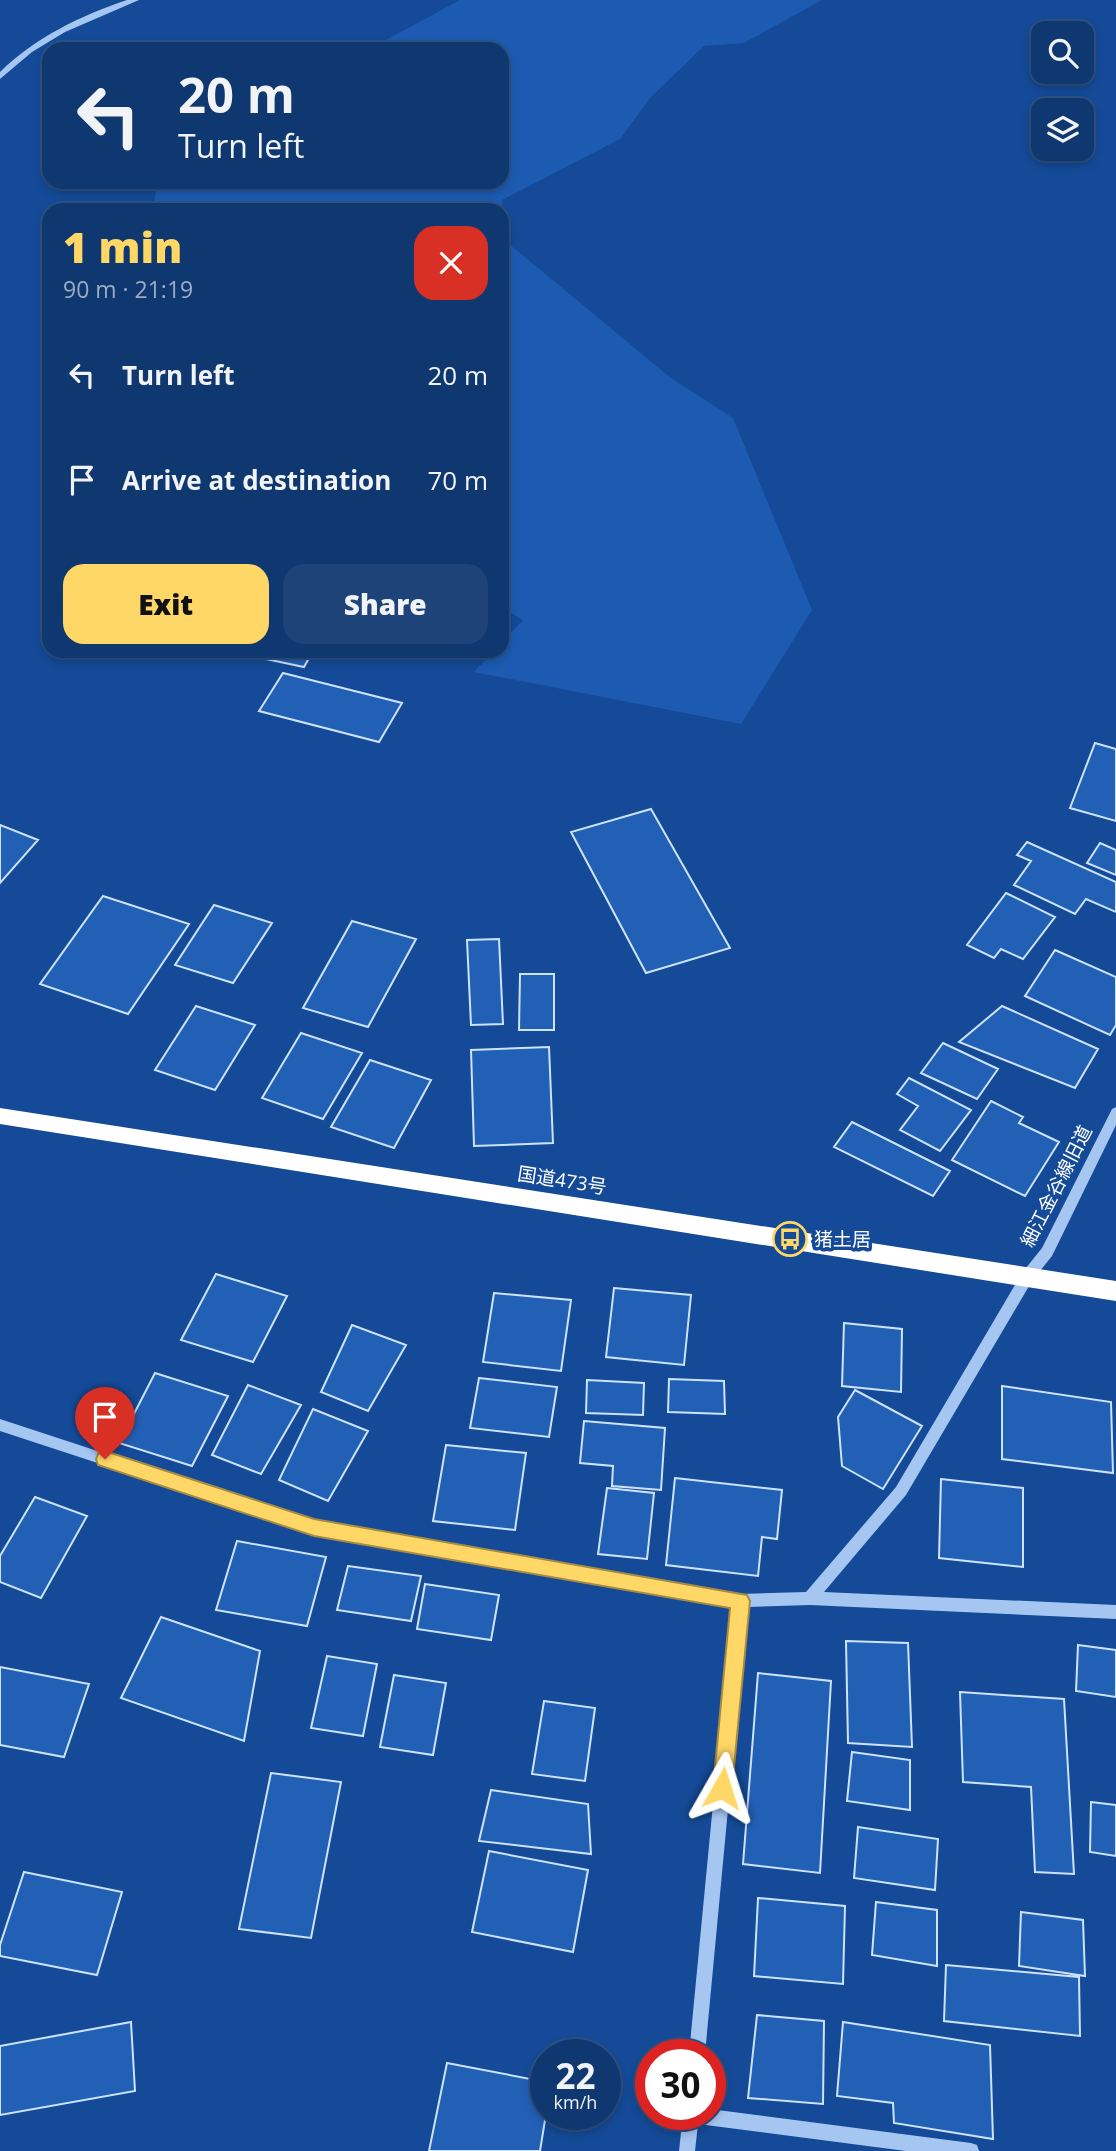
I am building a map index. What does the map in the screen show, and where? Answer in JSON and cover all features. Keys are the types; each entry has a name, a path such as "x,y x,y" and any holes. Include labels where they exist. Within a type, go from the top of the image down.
{"highway":[{"name":"国道473号","path":"0,1116 1116,1291"}],"street":[{"path":"44,42 85,17 135,0"},
{"path":"0,77 18,58 42,43"},
{"name":"細江金谷線旧道","path":"810,1598 901,1491 1027,1277 1047,1252 1116,1112"},
{"path":"0,1425 314,1528 740,1601 810,1598 1116,1612"},
{"path":"698,2039 740,1601"},
{"path":"726,2119 971,2151"},
{"path":"687,2151 689,2130"}],"shaded area":[{"path":"460,0 822,0 744,43 704,46 651,97 620,139 502,200 502,203 154,203 156,189 509,189 509,42 382,42"},
{"path":"509,244 671,378 733,418 812,610 741,724 474,672 487,658 509,658 509,635 523,620 509,612"}],"building":[{"path":"261,658 309,658 304,667"},
{"path":"283,673 402,703 379,742 259,711"},
{"path":"1095,743 1116,749 1116,821 1070,808"},
{"path":"651,809 730,948 646,973 571,832"},
{"path":"0,825 38,840 0,883"},
{"path":"1027,842 1116,882 1116,912 1086,899 1075,914 1014,885 1031,861 1017,855"},
{"path":"1100,843 1116,850 1116,875 1087,863"},
{"path":"1006,893 1055,917 1023,959 1001,949 994,958 967,945"},
{"path":"103,896 189,924 128,1014 40,984"},
{"path":"214,905 272,923 233,983 175,965"},
{"path":"352,921 416,939 368,1027 303,1008"},
{"path":"499,939 503,1024 471,1025 467,940"},
{"path":"1055,950 1116,977 1116,1025 1110,1035 1025,996"},
{"path":"520,974 554,974 554,1030 519,1030"},
{"path":"196,1006 255,1025 215,1090 155,1070"},
{"path":"1002,1006 1098,1049 1075,1088 959,1042"},
{"path":"301,1033 362,1053 323,1119 262,1098"},
{"path":"943,1043 998,1069 977,1099 921,1073"},
{"path":"549,1047 553,1143 474,1146 471,1050"},
{"path":"370,1060 431,1080 394,1148 331,1127"},
{"path":"909,1078 971,1110 940,1151 900,1130 918,1106 897,1094"},
{"path":"991,1101 1023,1117 1019,1123 1059,1142 1025,1196 952,1160"},
{"path":"852,1122 950,1171 933,1196 834,1147"},
{"path":"216,1274 287,1296 253,1362 181,1340"},
{"path":"614,1288 691,1295 684,1365 606,1357"},
{"path":"494,1293 571,1300 561,1371 483,1362"},
{"path":"844,1323 902,1329 901,1392 842,1386"},
{"path":"352,1325 406,1345 368,1411 321,1392"},
{"path":"155,1373 228,1396 192,1466 119,1443"},
{"path":"479,1378 557,1387 549,1437 470,1428"},
{"path":"669,1379 724,1381 725,1414 668,1412"},
{"path":"587,1380 644,1383 643,1415 586,1413"},
{"path":"248,1385 301,1405 261,1474 212,1455"},
{"path":"1002,1386 1111,1402 1113,1473 1002,1459"},
{"path":"855,1390 922,1426 883,1489 842,1466 838,1417"},
{"path":"313,1409 368,1431 328,1501 279,1480"},
{"path":"584,1421 665,1428 661,1490 612,1486 613,1466 580,1463"},
{"path":"446,1445 526,1453 515,1530 433,1521"},
{"path":"675,1478 782,1490 777,1539 762,1537 758,1576 666,1565"},
{"path":"941,1479 1023,1488 1023,1567 939,1558"},
{"path":"607,1488 654,1493 647,1559 598,1554"},
{"path":"35,1497 87,1516 41,1598 0,1582 0,1556"},
{"path":"237,1541 326,1557 307,1626 216,1610"},
{"path":"348,1566 421,1576 411,1621 337,1610"},
{"path":"425,1584 499,1595 491,1640 417,1629"},
{"path":"161,1617 260,1651 244,1741 121,1698"},
{"path":"846,1641 908,1643 912,1747 848,1743"},
{"path":"1078,1645 1116,1650 1116,1697 1076,1691"},
{"path":"327,1656 377,1664 363,1736 311,1728"},
{"path":"0,1667 89,1684 64,1757 0,1745"},
{"path":"758,1673 831,1681 820,1873 743,1864"},
{"path":"394,1675 446,1683 433,1755 380,1747"},
{"path":"960,1692 1064,1699 1074,1874 1035,1872 1031,1787 963,1782"},
{"path":"544,1701 595,1708 585,1781 532,1774"},
{"path":"852,1752 910,1760 910,1810 847,1801"},
{"path":"271,1773 341,1782 311,1938 239,1929"},
{"path":"491,1790 588,1804 591,1854 479,1841"},
{"path":"1091,1802 1116,1805 1116,1856 1090,1852"},
{"path":"858,1827 938,1839 935,1890 854,1878"},
{"path":"489,1851 588,1870 573,1952 472,1932"},
{"path":"24,1872 122,1892 97,1975 0,1956 0,1945"},
{"path":"758,1898 845,1906 843,1984 754,1976"},
{"path":"876,1902 937,1910 937,1966 872,1955"},
{"path":"1021,1912 1083,1920 1085,1976 1019,1966"},
{"path":"946,1965 1079,1977 1080,2036 944,2021"},
{"path":"757,2015 824,2021 823,2104 748,2098"},
{"path":"131,2022 135,2091 0,2115 0,2046"},
{"path":"843,2022 990,2045 993,2139 894,2123 893,2103 837,2096"},
{"path":"447,2063 530,2079 530,2130 543,2130 540,2151 429,2151"}],"place":[{"name":"猪土居","path":"790,1239"}],"route":[{"path":"105,1459 314,1528 740,1601 722,1788"}]}
